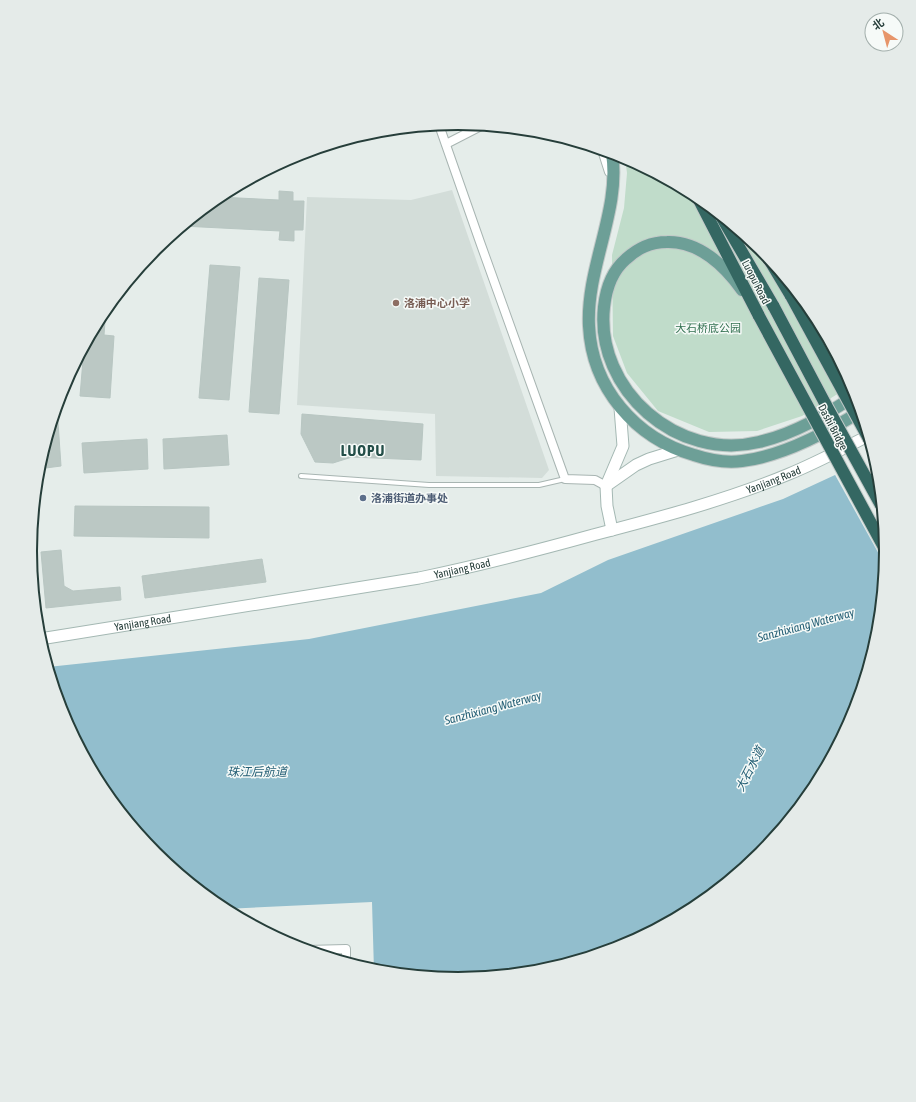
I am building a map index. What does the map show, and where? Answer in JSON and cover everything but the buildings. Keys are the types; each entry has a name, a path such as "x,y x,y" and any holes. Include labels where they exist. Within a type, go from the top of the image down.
{"highway":[{"name":"Luopu Road","path":"704,210 759,316"},
{"name":"Luopu Road","path":"728,228 774,307"},
{"name":"Luopu Road","path":"789,291 792,296"},
{"path":"792,296 858,418"},
{"name":"Dashi Bridge","path":"774,307 875,493"},
{"name":"Dashi Bridge","path":"759,316 879,537"}],"main road":[{"path":"612,159 613,184 592,285 589,305 589,326 592,347 598,367 608,390 620,408 637,426 678,450 702,458 723,461 750,460 802,443 832,428 856,413"},
{"path":"759,316 736,282 711,257 689,245 668,242 652,243 640,248 619,265 608,286 604,302 603,319 609,355 620,380 630,395 648,415 662,425 696,441 728,445 757,443 804,426 850,399"},
{"path":"790,292 792,296"}],"street":[{"path":"441,131 565,479 595,480 606,486"},
{"path":"446,144 474,131"},
{"path":"604,156 613,184"},
{"path":"612,530 607,506 606,486 623,446 620,408"},
{"name":"Yanjiang Road","path":"46,638 419,578 505,559 686,509 789,474 864,438"},
{"path":"606,486 636,465 649,459 678,450"},
{"path":"322,950 346,949 346,957"}],"lane":[{"path":"301,476 429,485 539,485 565,479"}],"shaded area":[{"name":"洛浦中心小学","path":"452,190 549,470 542,478 436,476 435,414 297,405 307,197 411,200"}],"green space":[{"name":"大石桥底公园","path":"626,165 668,186 714,217 736,234 756,253 775,273 808,317 823,340 846,389 802,416 757,431 709,432 658,411 627,373 613,336 612,255 624,208 627,173"}],"water":[{"path":"869,459 878,523 878,579 875,606 865,660 857,686 836,737 823,762 792,807 775,829 736,868 692,901 644,929 593,950 567,958 513,968 458,972 430,971 376,964 374,964 372,902 236,908 180,868 141,829 124,807 108,785 80,737 59,686 53,666 309,639 541,593 608,560 783,499"}],"pier":[{"path":"868,458 878,523 879,554 834,473"}],"place":[{"name":"洛浦中心小学","path":"396,303"},
{"name":"洛浦街道办事处","path":"363,498"}],"district":[{"name":"LUOPU","path":"363,451"}],"water label":[{"name":"Sanzhixiang Waterway","path":"806,625"},
{"name":"Sanzhixiang Waterway","path":"493,708"},
{"name":"大石水道","path":"750,769"},
{"name":"珠江后航道","path":"257,772"}]}
